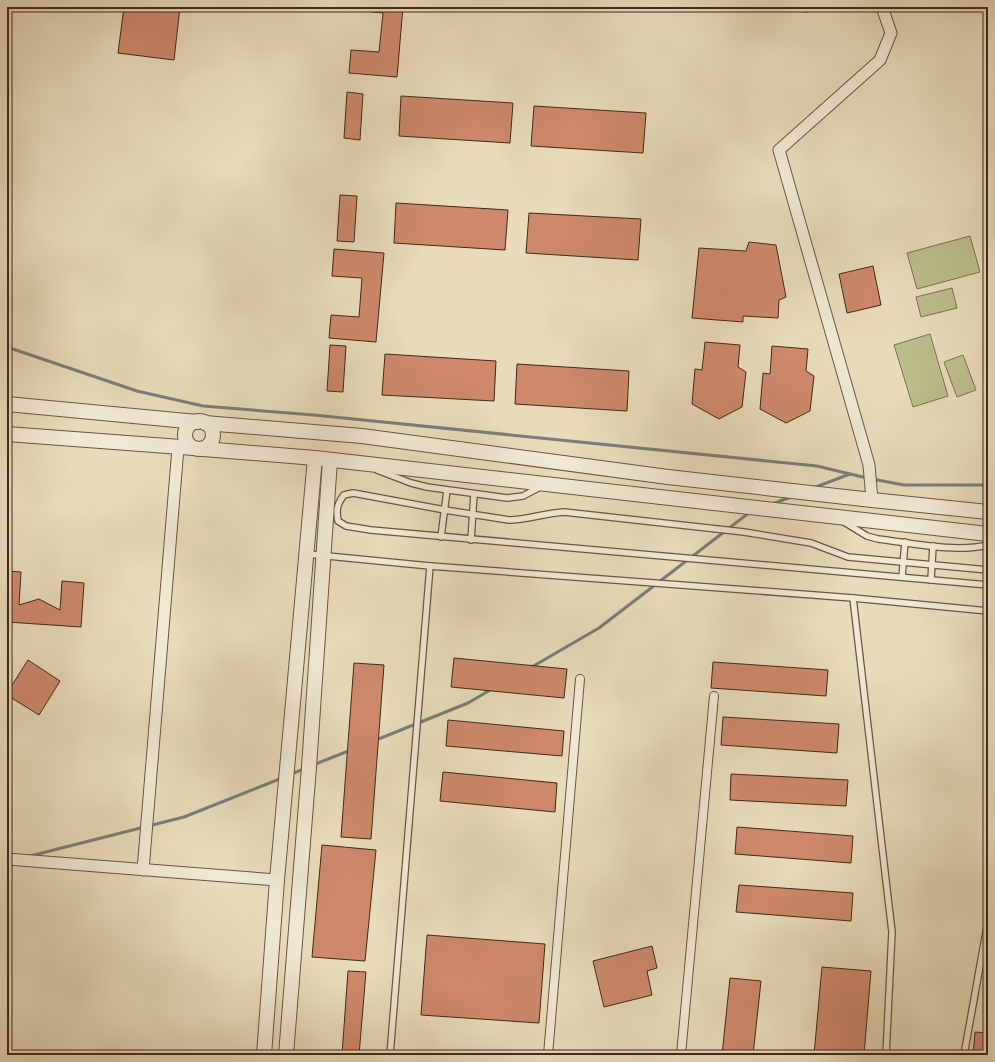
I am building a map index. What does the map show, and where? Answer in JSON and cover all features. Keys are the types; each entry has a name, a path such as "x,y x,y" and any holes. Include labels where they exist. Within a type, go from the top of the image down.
{"street":[{"path":"872,500 869,465 779,150 880,60 891,33 882,7"},
{"path":"7,404 362,436 668,477 988,512"},
{"path":"201,422 210,426 213,434 211,444 199,449 187,443 186,434 189,426 201,422"},
{"path":"7,434 315,458 988,534"},
{"path":"143,870 178,448"},
{"path":"264,1055 315,458"},
{"path":"286,1055 309,767 330,460"},
{"path":"548,1055 580,679"},
{"path":"681,1055 714,696"},
{"path":"7,859 278,880"}],"lane":[{"path":"358,463 411,483 447,490 507,498 523,496 546,484"},
{"path":"441,537 447,490"},
{"path":"988,570 848,557 811,544 744,532 572,513 550,513 518,520 509,520 444,510 353,493 344,495 338,502 336,511 338,520 346,526 441,537 988,585"},
{"path":"471,540 474,494"},
{"path":"837,517 867,536 878,539 933,546 969,548 988,545"},
{"path":"902,577 905,542"},
{"path":"931,580 933,546"},
{"path":"306,554 430,566 853,598 988,611"},
{"path":"390,1055 430,566"},
{"path":"853,598 892,932 886,1055"},
{"path":"964,1055 988,921"}],"green space":[{"path":"970,236 980,272 917,289 907,253"},
{"path":"952,288 957,308 921,317 916,297"},
{"path":"930,334 948,396 913,407 894,345"},
{"path":"963,355 976,390 957,397 944,362"}],"building":[{"path":"124,7 180,7 174,60 118,53"},
{"path":"353,7 403,7 397,77 349,73 351,50 379,52 383,13 353,10"},
{"path":"738,7 808,7 808,12"},
{"path":"347,92 363,94 360,140 344,138"},
{"path":"401,96 513,103 510,143 399,136"},
{"path":"534,106 646,113 643,153 531,146"},
{"path":"340,195 357,196 354,242 337,241"},
{"path":"396,203 508,210 505,250 394,243"},
{"path":"529,213 641,219 638,260 526,253"},
{"path":"749,242 776,245 786,297 779,300 778,318 743,316 743,322 692,318 699,248 746,251"},
{"path":"334,249 384,253 376,342 329,338 331,315 359,317 362,278 332,276"},
{"path":"873,266 881,305 847,313 839,274"},
{"path":"705,342 740,345 738,367 746,372 742,407 719,419 692,404 695,369 702,370"},
{"path":"330,345 346,346 343,392 327,391"},
{"path":"772,346 808,349 806,371 814,376 810,411 786,423 760,409 763,373 770,374"},
{"path":"385,354 496,361 494,401 382,395"},
{"path":"517,364 629,371 627,411 515,404"},
{"path":"7,571 21,572 19,605 39,599 60,610 62,581 84,583 81,627 7,622"},
{"path":"454,658 567,669 564,698 451,687"},
{"path":"28,660 60,681 39,715 7,695"},
{"path":"713,662 828,670 826,696 711,688"},
{"path":"354,663 384,665 371,839 341,837"},
{"path":"723,717 839,724 837,753 721,745"},
{"path":"448,720 564,731 562,756 446,746"},
{"path":"443,772 557,783 555,812 440,801"},
{"path":"731,774 848,780 846,806 730,800"},
{"path":"737,827 853,836 851,863 735,854"},
{"path":"322,845 376,850 365,961 312,957"},
{"path":"739,885 853,893 851,921 736,912"},
{"path":"427,935 545,944 539,1023 421,1015"},
{"path":"652,946 657,968 647,971 652,995 604,1007 593,961"},
{"path":"822,967 871,971 864,1055 814,1055"},
{"path":"348,971 366,972 359,1055 342,1055"},
{"path":"730,978 761,981 753,1055 722,1055"},
{"path":"975,1032 988,1033 987,1055 973,1055"}],"waterway":[{"path":"7,347 137,391 203,406 314,415 817,466 850,474"},
{"path":"813,488 850,474 867,478"},
{"path":"872,479 904,485 988,485"},
{"path":"772,504 791,497"},
{"path":"530,668 599,628 750,512"},
{"path":"376,740 468,703 492,689"},
{"path":"313,765 351,750"},
{"path":"291,774 304,769"},
{"path":"30,856 184,817 282,778"}]}
